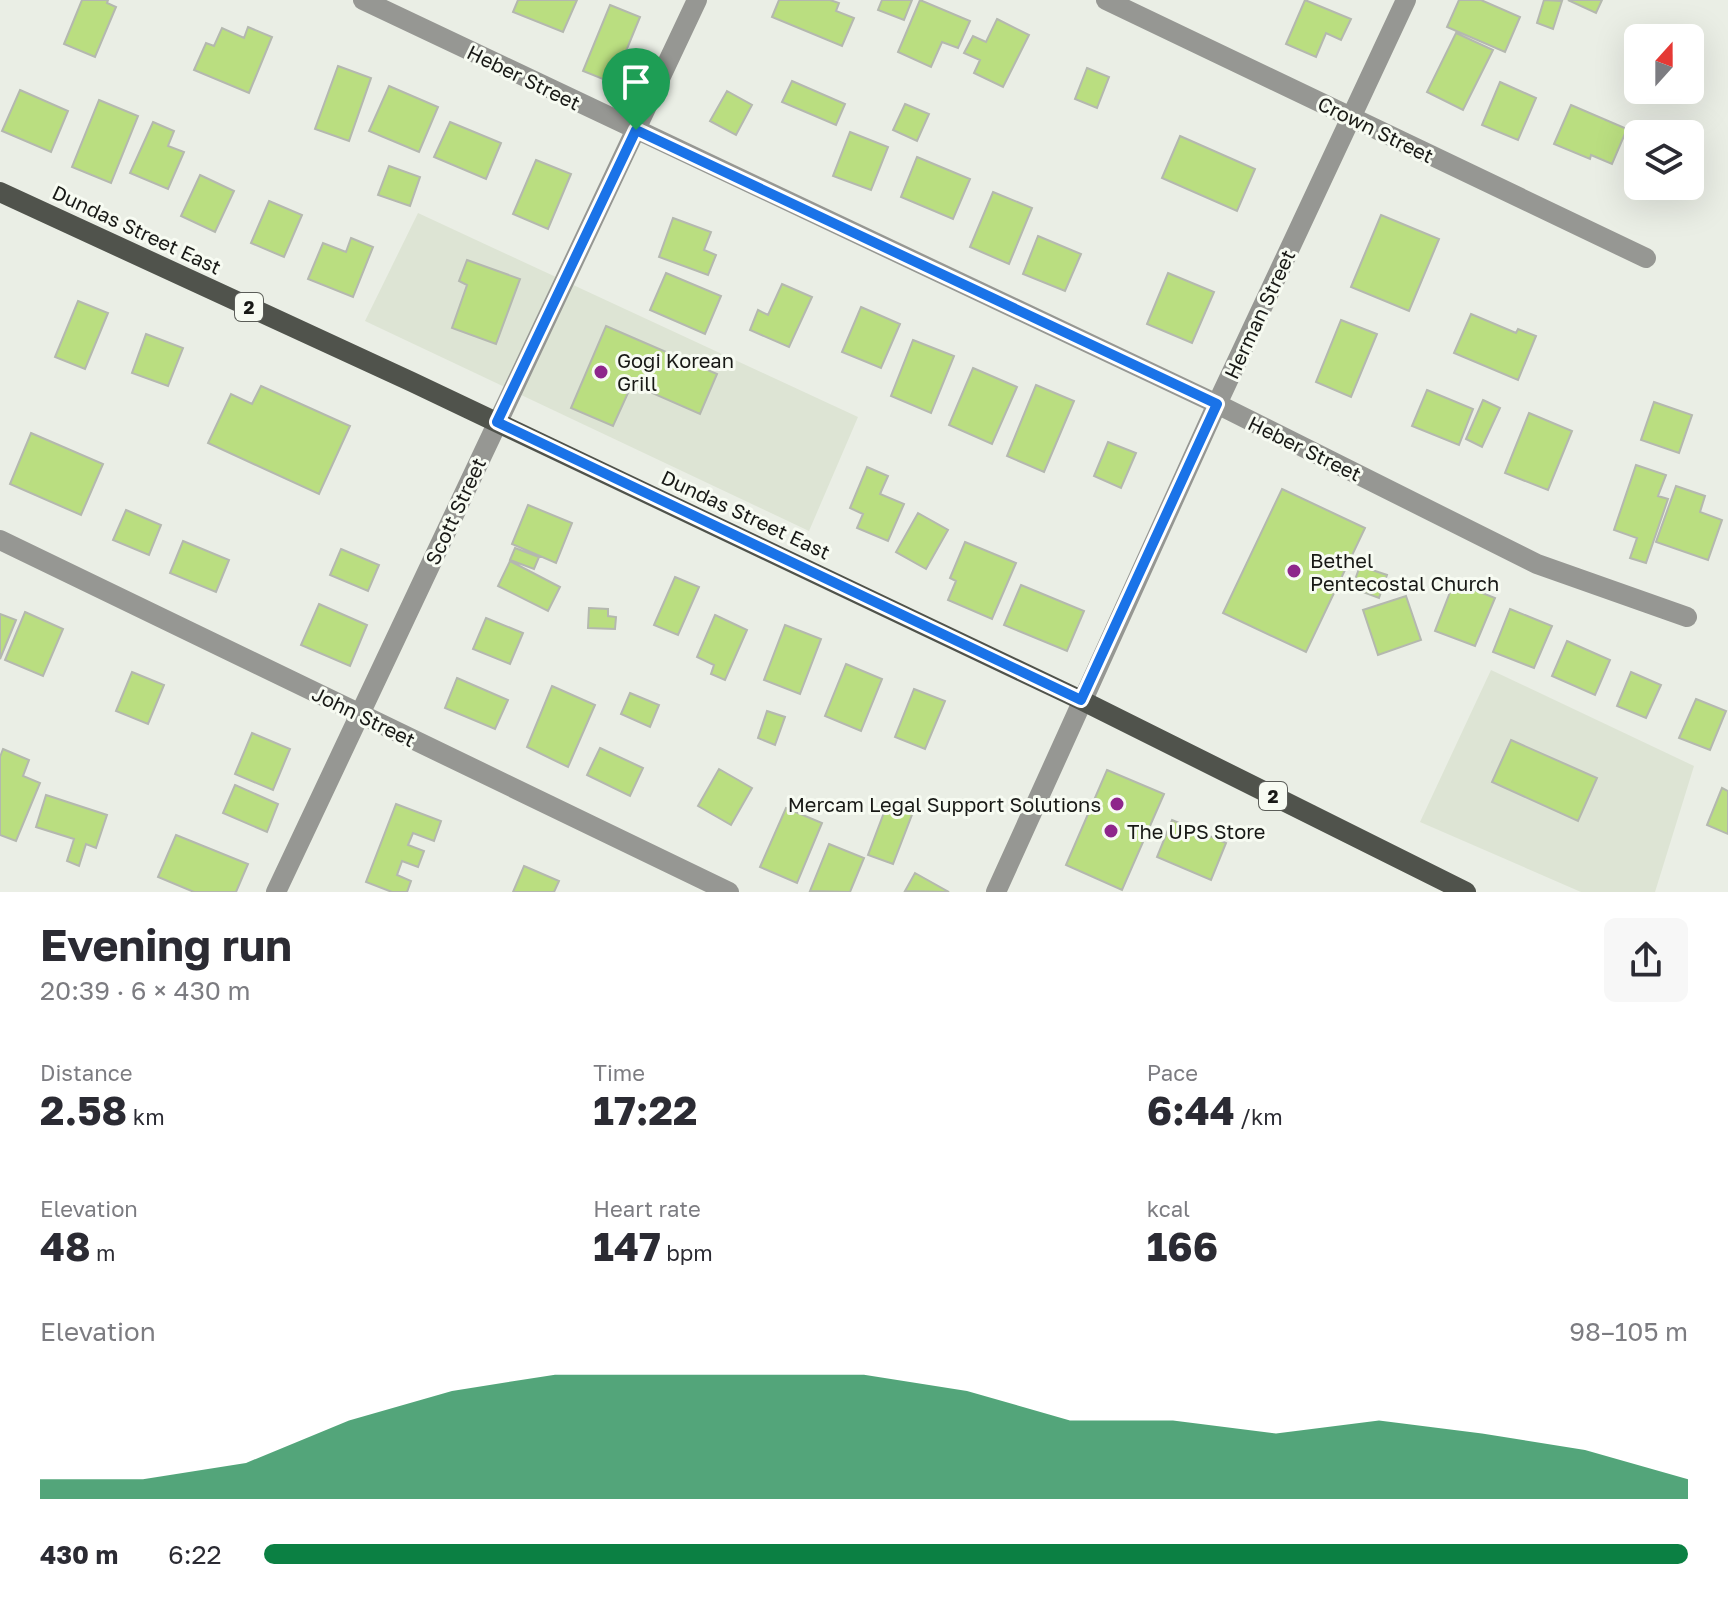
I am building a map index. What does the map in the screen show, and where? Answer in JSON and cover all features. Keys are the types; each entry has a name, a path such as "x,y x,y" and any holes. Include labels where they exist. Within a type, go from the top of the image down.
{"main road":[{"name":"Dundas Street East","path":"0,192 497,422 1081,700 1466,892"}],"street":[{"name":"Heber Street","path":"363,0 1217,404 1537,564 1687,617"},
{"name":"Scott Street","path":"276,892 697,0"},
{"name":"Crown Street","path":"1106,0 1646,258"},
{"name":"Herman Street","path":"996,892 1217,404 1406,0"},
{"name":"John Street","path":"0,540 729,892"}],"shaded area":[{"path":"418,213 858,417 809,531 365,321"},
{"path":"1491,670 1694,766 1655,892 1581,892 1420,822"}],"building":[{"path":"82,0 108,0 107,3 116,7 95,57 64,44"},
{"path":"518,0 577,0 563,32 513,12"},
{"path":"779,0 830,0 839,3 836,11 854,18 842,46 772,17"},
{"path":"882,0 912,0 904,20 878,10"},
{"path":"920,0 970,21 958,48 942,42 931,67 898,52"},
{"path":"1305,0 1351,19 1341,40 1326,33 1316,57 1286,44"},
{"path":"1459,0 1481,0 1520,17 1505,52 1447,27"},
{"path":"1544,0 1562,1 1553,29 1537,23"},
{"path":"1568,0 1602,0 1596,13"},
{"path":"610,5 640,17 613,83 583,71"},
{"path":"997,19 1029,35 1003,87 974,73 980,60 964,53 973,36 986,42"},
{"path":"248,27 272,37 249,93 194,70 206,43 214,46 222,28 244,38"},
{"path":"1456,33 1493,50 1463,110 1427,92"},
{"path":"338,66 371,78 349,141 315,129"},
{"path":"1087,68 1109,77 1097,108 1075,99"},
{"path":"792,81 845,104 836,125 782,102"},
{"path":"1500,82 1536,98 1518,140 1482,125"},
{"path":"389,86 438,107 419,152 369,131"},
{"path":"20,90 68,111 51,152 2,131"},
{"path":"727,91 752,105 736,135 710,121"},
{"path":"99,100 138,116 111,183 72,167"},
{"path":"905,104 929,114 917,141 893,130"},
{"path":"1571,105 1624,128 1624,136 1612,164 1591,155 1590,159 1554,144"},
{"path":"153,122 174,131 168,146 184,152 168,189 130,173"},
{"path":"450,122 501,143 486,179 434,157"},
{"path":"850,132 888,147 871,190 833,176"},
{"path":"1180,136 1255,169 1237,211 1162,178"},
{"path":"917,157 970,179 953,219 901,197"},
{"path":"536,160 571,174 548,229 513,214"},
{"path":"389,166 420,177 410,206 378,195"},
{"path":"200,175 234,191 215,232 181,216"},
{"path":"993,192 1032,208 1009,264 970,247"},
{"path":"269,201 302,215 284,257 251,243"},
{"path":"1381,215 1439,239 1409,311 1351,287"},
{"path":"673,218 711,232 704,250 716,255 708,275 659,257"},
{"path":"1038,236 1081,254 1065,291 1023,274"},
{"path":"351,238 373,247 353,297 308,279 323,243 346,252"},
{"path":"467,260 520,279 496,344 452,328 467,285 459,281"},
{"path":"666,273 721,296 705,334 650,310"},
{"path":"1168,273 1214,292 1192,343 1147,324"},
{"path":"782,284 812,297 789,347 750,330 758,310 768,315"},
{"path":"78,301 108,313 85,369 55,357"},
{"path":"861,307 900,324 881,368 842,352"},
{"path":"1471,314 1516,333 1518,329 1536,336 1518,380 1454,353"},
{"path":"1341,320 1377,334 1351,397 1316,382"},
{"path":"606,326 717,374 700,414 632,384 613,426 571,408"},
{"path":"146,334 183,348 168,386 132,373"},
{"path":"913,340 954,356 931,413 891,396"},
{"path":"973,368 1017,387 992,444 949,425"},
{"path":"1036,385 1074,401 1044,472 1007,456"},
{"path":"261,386 350,426 319,494 208,443 231,394 252,404"},
{"path":"1427,390 1473,409 1459,445 1412,426"},
{"path":"1483,400 1500,408 1482,447 1466,439"},
{"path":"1654,402 1692,415 1679,453 1641,440"},
{"path":"1529,413 1572,431 1548,490 1505,473"},
{"path":"31,433 103,464 81,515 10,484"},
{"path":"1108,442 1136,453 1121,488 1094,476"},
{"path":"1636,465 1666,475 1658,496 1668,499 1646,563 1630,558 1637,538 1614,530"},
{"path":"867,467 888,476 880,494 904,504 888,541 857,528 863,514 850,508"},
{"path":"1676,486 1705,496 1700,512 1722,520 1708,560 1656,542"},
{"name":"Bethel Pentecostal Church","path":"1282,489 1365,528 1306,652 1223,613"},
{"path":"528,505 572,523 556,563 512,544"},
{"path":"126,510 161,525 149,555 113,540"},
{"path":"918,513 948,530 926,569 896,552"},
{"path":"183,541 229,560 216,592 170,573"},
{"path":"965,542 1016,563 992,619 948,600 956,581 950,578"},
{"path":"515,548 539,557 534,569 510,560"},
{"path":"341,549 379,565 368,591 330,575"},
{"path":"510,561 560,587 548,611 498,586"},
{"path":"1360,566 1387,575 1379,598 1352,588"},
{"path":"675,577 699,587 678,635 654,625"},
{"path":"1454,582 1495,598 1475,646 1435,631"},
{"path":"1021,585 1084,611 1067,651 1004,625"},
{"path":"1406,596 1421,640 1378,655 1363,610"},
{"path":"319,604 367,625 350,666 301,645"},
{"path":"589,608 608,609 608,616 616,617 615,629 588,628"},
{"path":"1510,609 1552,626 1534,668 1493,652"},
{"path":"25,612 63,629 43,676 5,660"},
{"path":"0,614 16,620 0,659"},
{"path":"715,615 747,630 725,680 711,674 714,665 697,657"},
{"path":"486,618 523,633 510,664 473,649"},
{"path":"785,625 821,639 800,694 764,680"},
{"path":"1567,641 1610,660 1595,695 1552,676"},
{"path":"846,664 882,679 861,731 825,716"},
{"path":"132,672 164,685 148,724 116,711"},
{"path":"1631,672 1661,685 1646,718 1617,706"},
{"path":"457,678 508,700 495,729 445,708"},
{"path":"552,686 595,705 568,767 527,747"},
{"path":"914,689 945,701 925,749 895,737"},
{"path":"630,693 659,705 650,727 621,714"},
{"path":"1696,699 1726,711 1710,750 1679,738"},
{"path":"767,711 785,717 775,745 758,738"},
{"path":"252,733 290,749 273,790 235,774"},
{"path":"1511,740 1597,778 1578,821 1492,782"},
{"path":"600,748 643,768 630,796 587,775"},
{"path":"3,749 29,760 23,776 40,783 16,841 0,835 0,757"},
{"path":"719,769 752,788 731,825 698,806"},
{"path":"1107,770 1164,794 1122,890 1066,865"},
{"path":"235,785 278,804 267,832 223,813"},
{"path":"1722,788 1728,791 1728,834 1707,825"},
{"path":"46,795 107,815 96,848 86,844 79,866 67,861 74,839 36,827"},
{"path":"888,802 913,812 893,864 868,855"},
{"path":"396,804 441,821 434,841 413,833 408,845 424,851 418,867 402,861 397,875 411,881 407,892 392,892 366,882"},
{"path":"786,808 822,823 797,883 760,867"},
{"path":"1172,820 1226,843 1211,880 1157,857"},
{"path":"176,835 248,864 236,892 194,892 158,877"},
{"path":"829,844 864,858 850,892 810,891"},
{"path":"524,866 559,881 554,892 513,892"},
{"path":"915,873 949,892 905,891"}],"place":[{"name":"Gogi Korean Grill","path":"601,372"},
{"name":"Bethel Pentecostal Church","path":"1294,571"},
{"name":"Mercam Legal Support Solutions","path":"1117,804"},
{"name":"The UPS Store","path":"1111,831"}],"route":[{"path":"636,130 1217,404 1081,700 497,422 636,130"}]}
